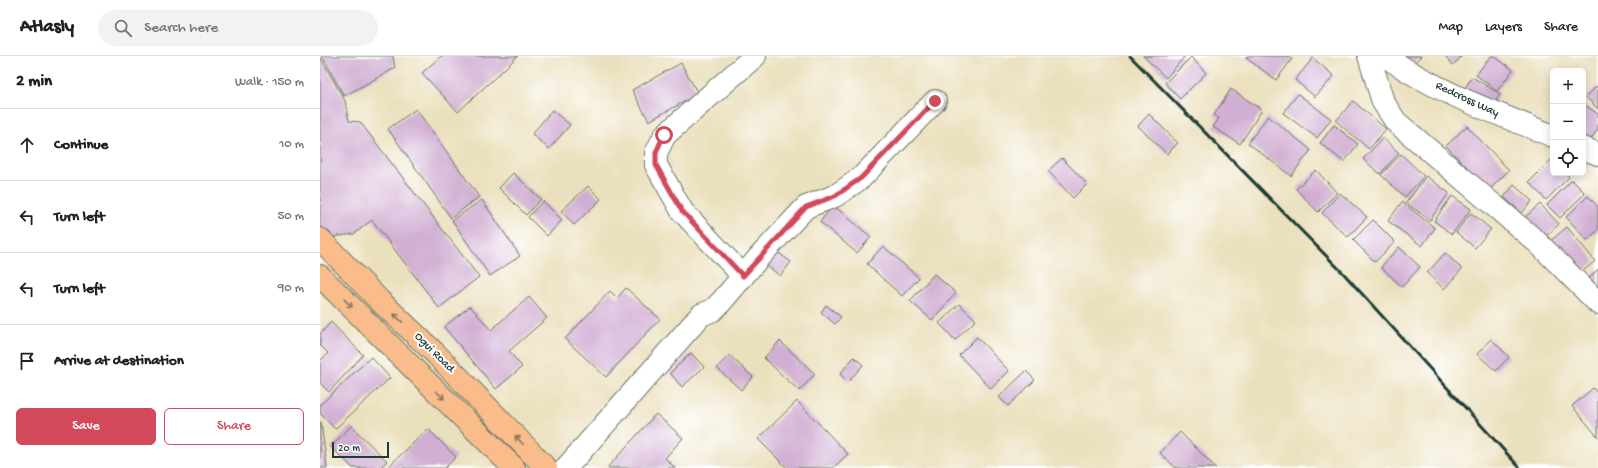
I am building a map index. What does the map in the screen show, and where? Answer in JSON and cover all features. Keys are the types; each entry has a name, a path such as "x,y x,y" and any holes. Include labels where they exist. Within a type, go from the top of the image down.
{"main road":[{"name":"Ogui Road","path":"320,239 380,301 436,354 546,468"},
{"name":"Ogui Road","path":"320,276 514,468"}],"street":[{"path":"743,276 682,211 656,165 656,152 664,135 755,56"},
{"path":"1369,56 1384,102 1396,122 1538,242 1598,303"},
{"name":"Redcross Way","path":"1386,56 1416,75 1452,93 1496,114 1550,135"},
{"path":"566,468 701,315 713,310 806,207 835,196 861,178 935,101"},
{"path":"1586,149 1598,154"}],"building":[{"path":"322,56 393,56 395,68 344,96"},
{"path":"441,56 518,56 458,112 422,73"},
{"path":"1143,56 1185,56 1166,78"},
{"path":"1248,56 1288,56 1292,59 1276,80 1246,58"},
{"path":"1401,56 1421,56 1411,66"},
{"path":"1445,56 1462,56 1453,65"},
{"path":"1491,56 1494,56 1513,70 1497,91 1476,75"},
{"path":"320,57 345,101 349,121 360,122 479,277 439,308 372,220 354,234 331,237 320,227"},
{"path":"1191,57 1206,73 1180,99 1165,83"},
{"path":"1313,58 1334,76 1315,97 1295,80"},
{"path":"681,63 698,94 649,121 632,90"},
{"path":"1472,77 1500,94 1492,107 1463,91"},
{"path":"1598,85 1598,109 1586,97"},
{"path":"1231,89 1262,110 1240,144 1213,127 1219,118 1214,115"},
{"path":"1298,94 1331,119 1317,138 1283,113"},
{"path":"1353,101 1386,129 1369,149 1336,121"},
{"path":"1586,106 1598,114 1598,129 1591,139 1586,137"},
{"path":"416,109 479,197 451,218 388,129"},
{"path":"552,110 570,125 549,149 532,134"},
{"path":"1149,114 1178,143 1167,154 1138,126"},
{"path":"1268,116 1311,150 1291,176 1248,143"},
{"path":"1334,125 1358,144 1344,162 1320,143"},
{"path":"1467,126 1509,170 1489,190 1446,146"},
{"path":"1383,138 1399,153 1380,174 1363,159"},
{"path":"1401,154 1424,176 1405,197 1381,175"},
{"path":"1062,158 1087,184 1073,198 1048,171"},
{"path":"1550,161 1550,176 1569,177 1546,200 1529,182"},
{"path":"1316,170 1337,193 1318,212 1296,189"},
{"path":"513,173 541,199 526,215 499,188"},
{"path":"1426,176 1449,193 1430,220 1406,203"},
{"path":"1572,180 1585,193 1560,218 1547,205"},
{"path":"1514,185 1532,201 1522,213 1504,197"},
{"path":"588,186 601,199 574,225 561,211"},
{"path":"1340,193 1367,217 1348,237 1322,213"},
{"path":"1452,196 1471,209 1452,234 1434,221"},
{"path":"1588,196 1598,207 1598,230 1587,240 1566,217"},
{"path":"482,200 520,256 490,276 452,220"},
{"path":"543,201 562,220 547,236 528,217"},
{"path":"1402,202 1435,228 1422,246 1388,221"},
{"path":"1540,204 1559,224 1542,240 1523,219"},
{"path":"833,205 871,237 857,253 820,222"},
{"path":"1471,213 1491,229 1475,248 1456,232"},
{"path":"1373,220 1395,242 1375,262 1353,240"},
{"path":"1567,227 1595,261 1576,277 1548,243"},
{"path":"883,246 919,278 902,296 867,264"},
{"path":"1399,247 1420,267 1402,287 1381,267"},
{"path":"776,251 791,262 780,276 765,264"},
{"path":"1445,253 1462,269 1444,289 1427,273"},
{"path":"1598,269 1598,296 1585,282"},
{"path":"934,274 956,293 932,320 910,301"},
{"path":"626,288 660,319 606,377 565,339 610,291 617,298"},
{"path":"529,297 547,318 509,351 522,367 496,389 444,327 470,306 491,330"},
{"path":"959,304 976,320 955,340 939,323"},
{"path":"826,305 841,317 835,324 821,312"},
{"path":"331,322 363,355 329,392 320,383 320,361 328,353 320,345 320,334"},
{"path":"977,337 1009,371 991,389 959,355"},
{"path":"1491,339 1509,357 1496,371 1477,354"},
{"path":"780,341 815,374 799,391 764,358"},
{"path":"691,353 704,367 682,387 670,373"},
{"path":"729,355 753,377 741,390 717,368"},
{"path":"371,357 390,378 335,429 320,413 320,405"},
{"path":"854,357 863,365 848,382 840,374"},
{"path":"1026,371 1035,380 1008,406 999,397"},
{"path":"1593,388 1598,394 1598,437 1572,406"},
{"path":"797,401 848,454 833,468 787,468 758,439"},
{"path":"656,414 683,438 665,458 675,468 607,468"},
{"path":"321,422 327,468 320,468"},
{"path":"351,426 387,461 380,468 353,468 331,447"},
{"path":"428,429 456,457 445,468 387,468"},
{"path":"1180,432 1216,468 1176,468 1160,453"}],"railway":[{"path":"1130,56 1344,274 1520,468"}],"route":[{"path":"664,135 656,152 656,165 682,211 743,276 761,254 806,207 835,196 861,178 935,101"}]}
